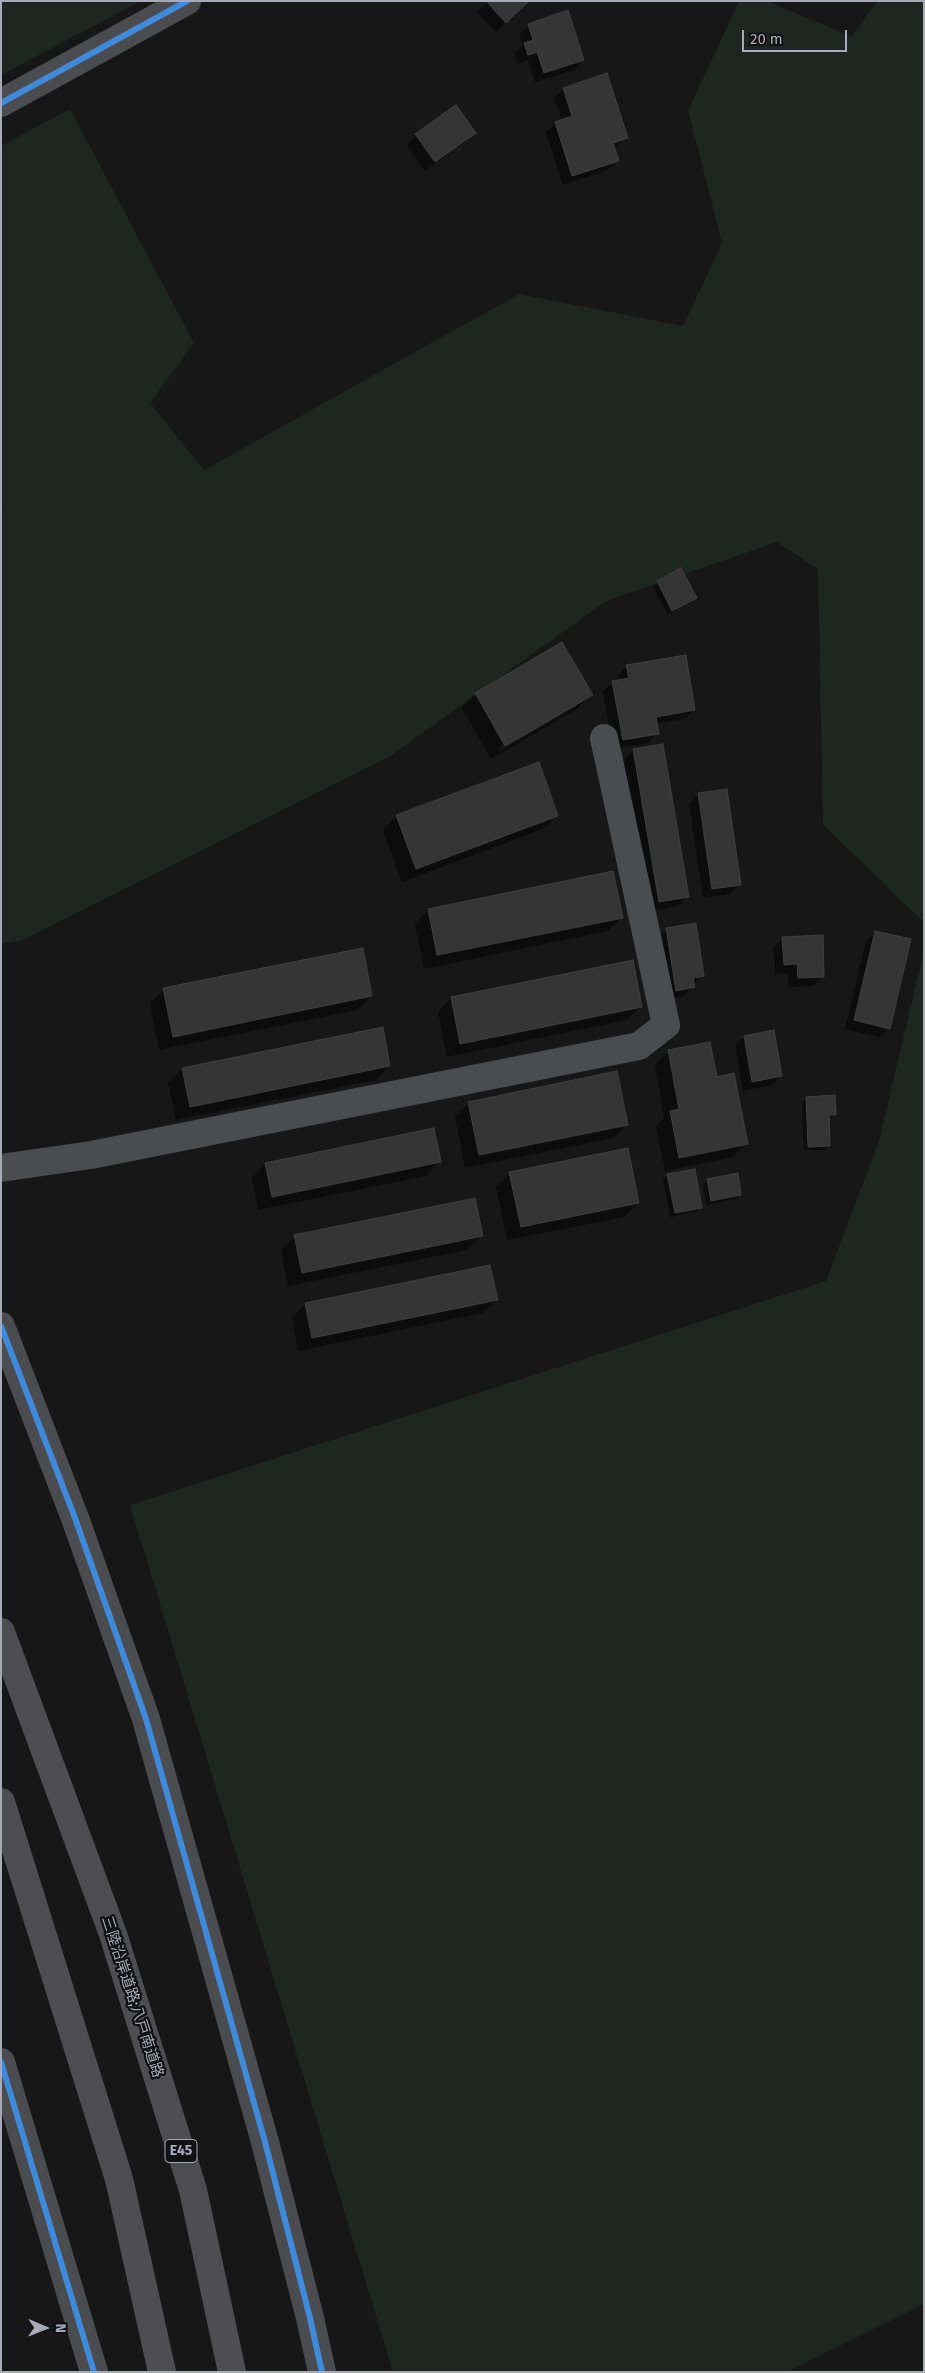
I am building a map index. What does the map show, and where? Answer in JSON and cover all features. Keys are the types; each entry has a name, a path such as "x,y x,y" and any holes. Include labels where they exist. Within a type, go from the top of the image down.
{"highway":[{"name":"三陸沿岸道路;八戸南道路","path":"1,1632 113,1934 193,2190 232,2372"},
{"path":"1,1802 119,2179 162,2372"}],"street":[{"path":"1,103 187,1"},
{"path":"1,1168 91,1155 639,1046 666,1025 604,738"},
{"path":"1,1326 75,1518 146,1719 265,2142 322,2372"},
{"path":"1,2062 94,2372"}],"shaded area":[{"path":"1,1 141,1 1,75"},
{"path":"739,1 767,1 852,37 877,1 924,1 924,922 823,825 818,569 777,542 606,601 392,755 23,940 1,944 1,510 3,509 1,506 1,146 70,109 194,343 150,403 204,470 519,294 683,326 722,243 688,111"},
{"path":"924,950 924,2304 787,2372 393,2372 130,1505 826,1281 879,1141"}],"building":[{"path":"486,1 529,1 506,23"},
{"path":"568,10 584,60 544,73 537,52 528,55 524,43 533,40 528,24"},
{"path":"607,73 628,138 613,143 619,161 572,176 555,122 572,116 563,88"},
{"path":"456,105 476,133 435,162 415,134"},
{"path":"681,568 697,598 672,611 657,581"},
{"path":"562,642 593,695 505,746 475,693"},
{"path":"686,655 695,710 656,717 659,734 623,740 612,681 629,678 626,665"},
{"path":"663,744 689,897 659,902 633,749"},
{"path":"539,762 558,816 416,869 396,815"},
{"path":"727,789 741,885 712,889 698,793"},
{"path":"613,871 623,918 437,955 428,909"},
{"path":"696,923 704,976 693,978 695,987 676,991 666,928"},
{"path":"875,931 911,939 890,1029 854,1020"},
{"path":"823,935 824,977 798,978 797,964 784,965 782,937"},
{"path":"363,948 372,996 173,1037 163,988"},
{"path":"633,960 642,1007 460,1044 451,997"},
{"path":"383,1027 390,1066 190,1107 182,1068"},
{"path":"774,1030 782,1076 752,1082 744,1036"},
{"path":"710,1042 717,1077 734,1073 748,1144 679,1158 670,1111 679,1109 668,1050"},
{"path":"617,1071 628,1125 479,1155 468,1102"},
{"path":"835,1095 836,1115 829,1115 830,1146 808,1147 806,1097"},
{"path":"434,1128 441,1162 272,1197 265,1163"},
{"path":"628,1148 639,1203 521,1227 509,1172"},
{"path":"695,1169 702,1208 675,1213 667,1174"},
{"path":"738,1173 741,1195 711,1201 707,1179"},
{"path":"475,1198 483,1236 302,1273 294,1235"},
{"path":"490,1265 498,1300 312,1338 305,1303"}],"cycle path":[{"path":"1,103 187,1"},
{"path":"1,1326 75,1518 146,1719 265,2142 322,2372"},
{"path":"1,2062 94,2372"}]}
